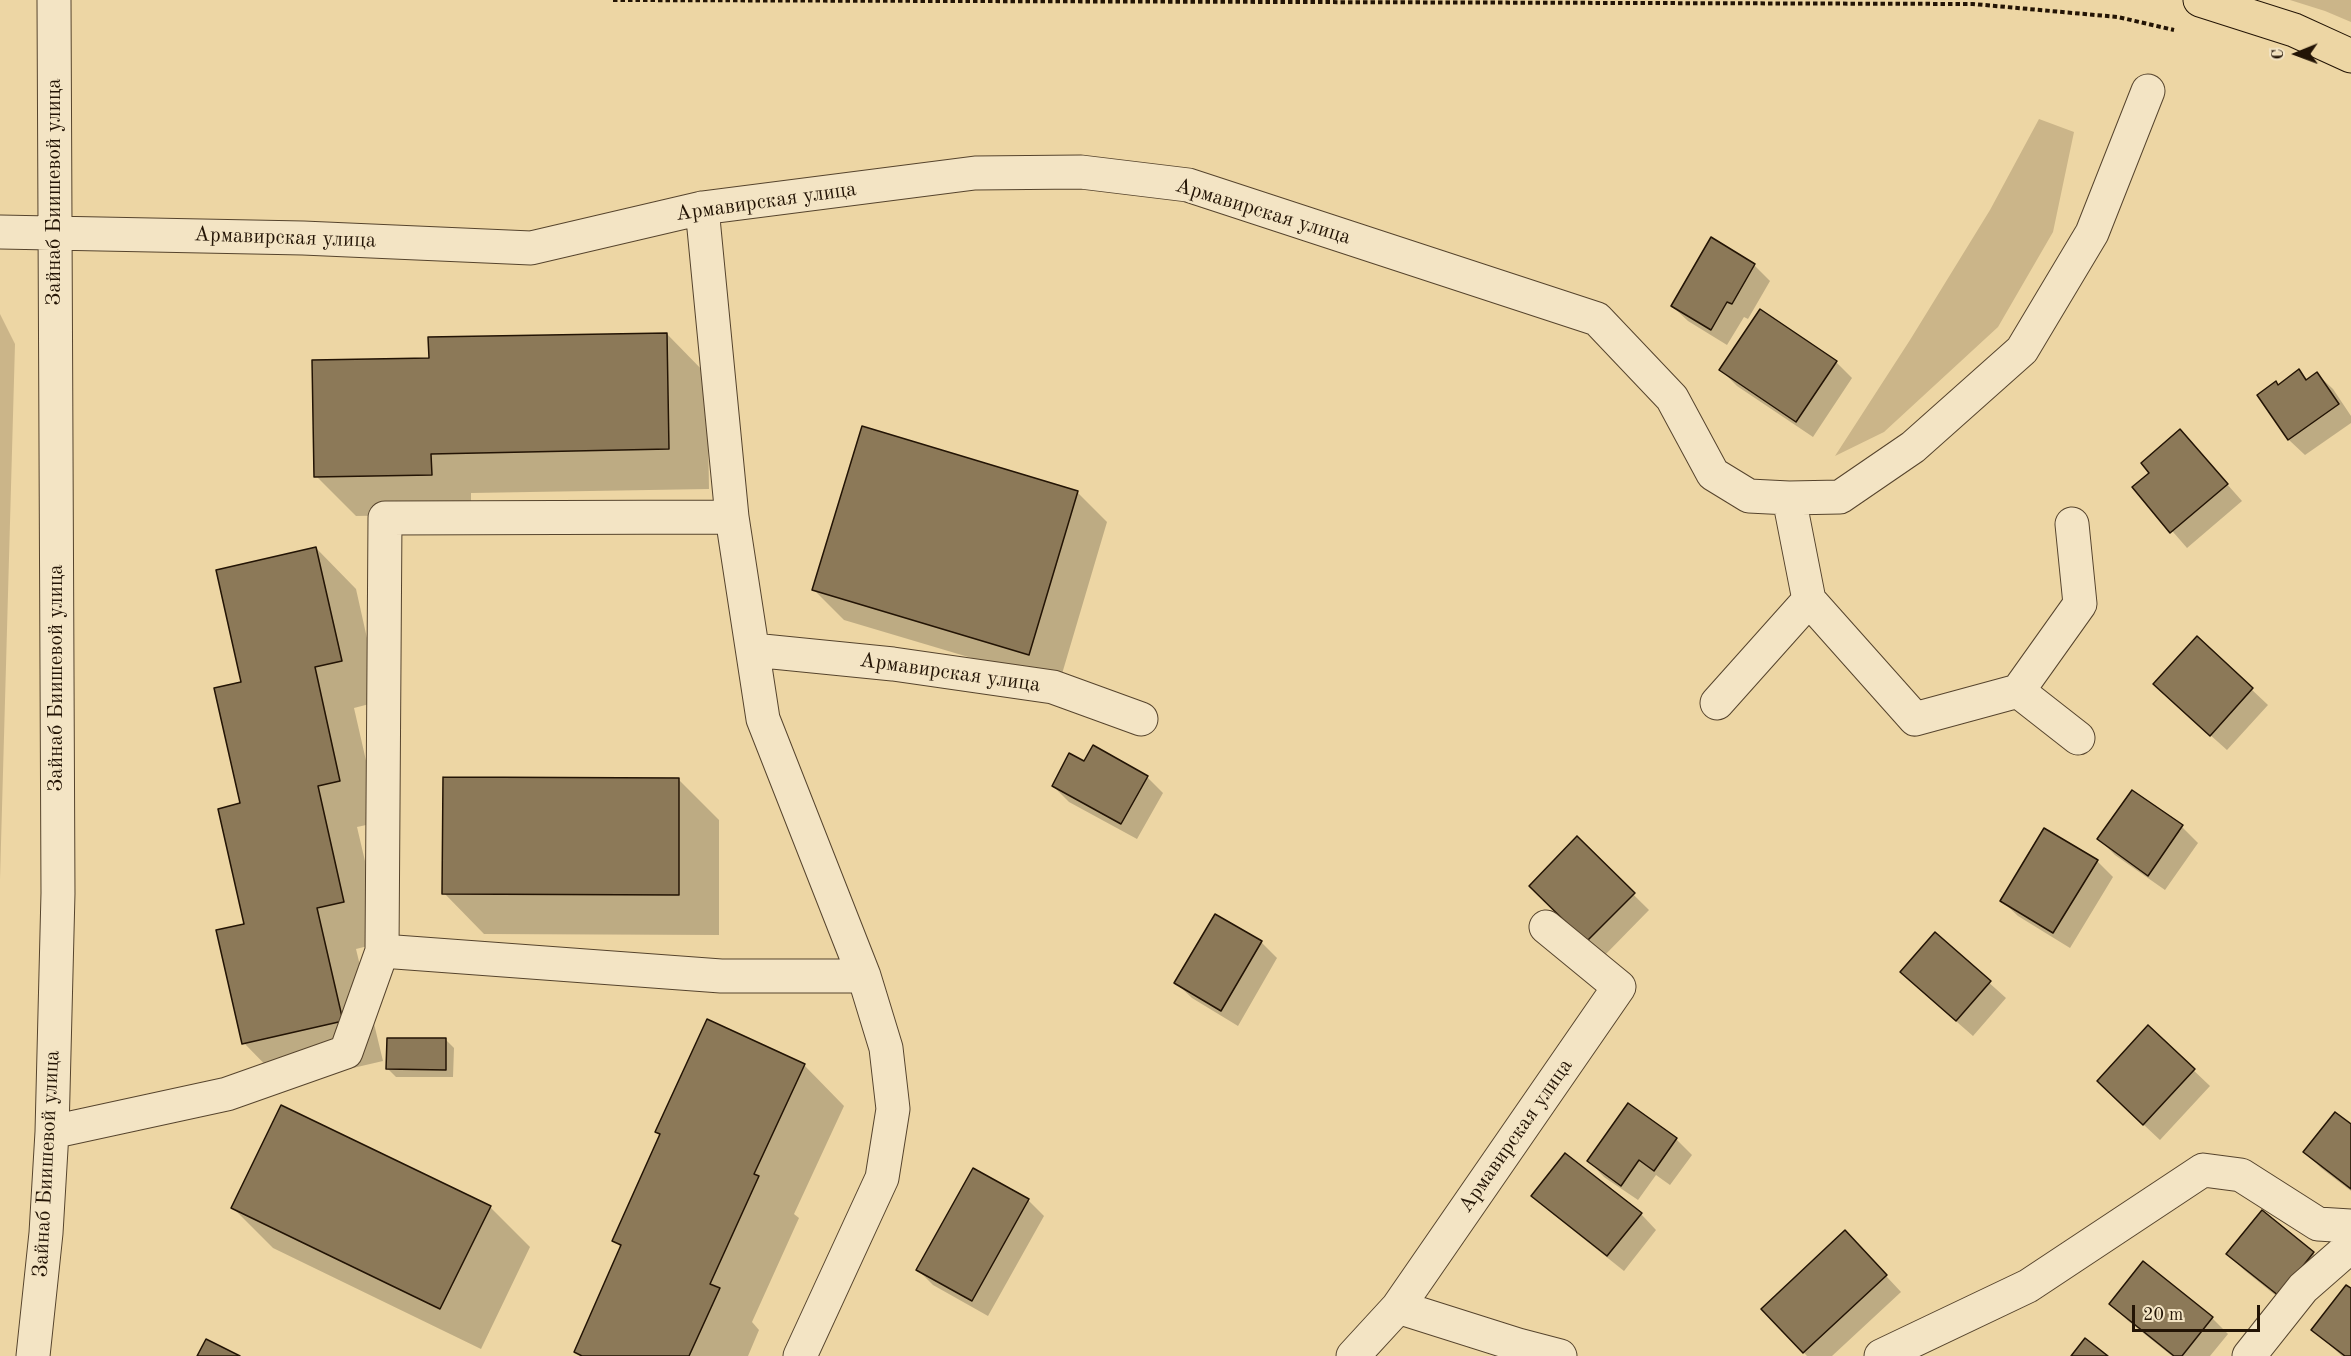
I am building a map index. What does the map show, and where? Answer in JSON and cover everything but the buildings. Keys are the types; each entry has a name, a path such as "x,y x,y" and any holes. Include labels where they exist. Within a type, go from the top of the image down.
{"main road":[{"path":"2200,0 2294,30 2351,56"}],"street":[{"name":"Зайнаб Биишевой улица","path":"33,1356 46,1233 52,1132 58,893 53,231 54,0"},
{"name":"Армавирская улица","path":"0,232 53,231 303,238 531,248 702,208 975,173 1081,171 1188,185 1598,320 1672,398 1713,474 1749,496 1840,497 1913,447 2022,350 2092,233 2148,91"},
{"path":"702,208 732,517 763,719 864,976 886,1048 893,1109 882,1178 800,1356"},
{"path":"1789,498 1809,600 1915,719 2018,691 2080,604 2072,524"},
{"path":"52,1132 227,1094 346,1052 382,951 385,518 732,517"},
{"path":"1717,703 1809,600"},
{"name":"Армавирская улица","path":"753,650 893,664 1053,687 1142,719"},
{"path":"2018,691 2078,738"},
{"name":"Армавирская улица","path":"1353,1356 1398,1307 1619,987 1546,927"},
{"path":"382,951 721,976 864,976"},
{"path":"1881,1356 2028,1286 2203,1170 2241,1175 2318,1224 2351,1226"},
{"path":"2248,1356 2303,1288 2351,1246"},
{"path":"1398,1307 1560,1356"}],"path":[{"path":"614,0 1972,4 2118,17 2184,32"}],"shaded area":[{"path":"2290,0 2351,0 2351,22 2325,11"},
{"path":"2039,119 2074,132 2053,232 1998,327 1884,432 1835,456 1990,210"},
{"path":"0,314 15,344 0,879"}]}
